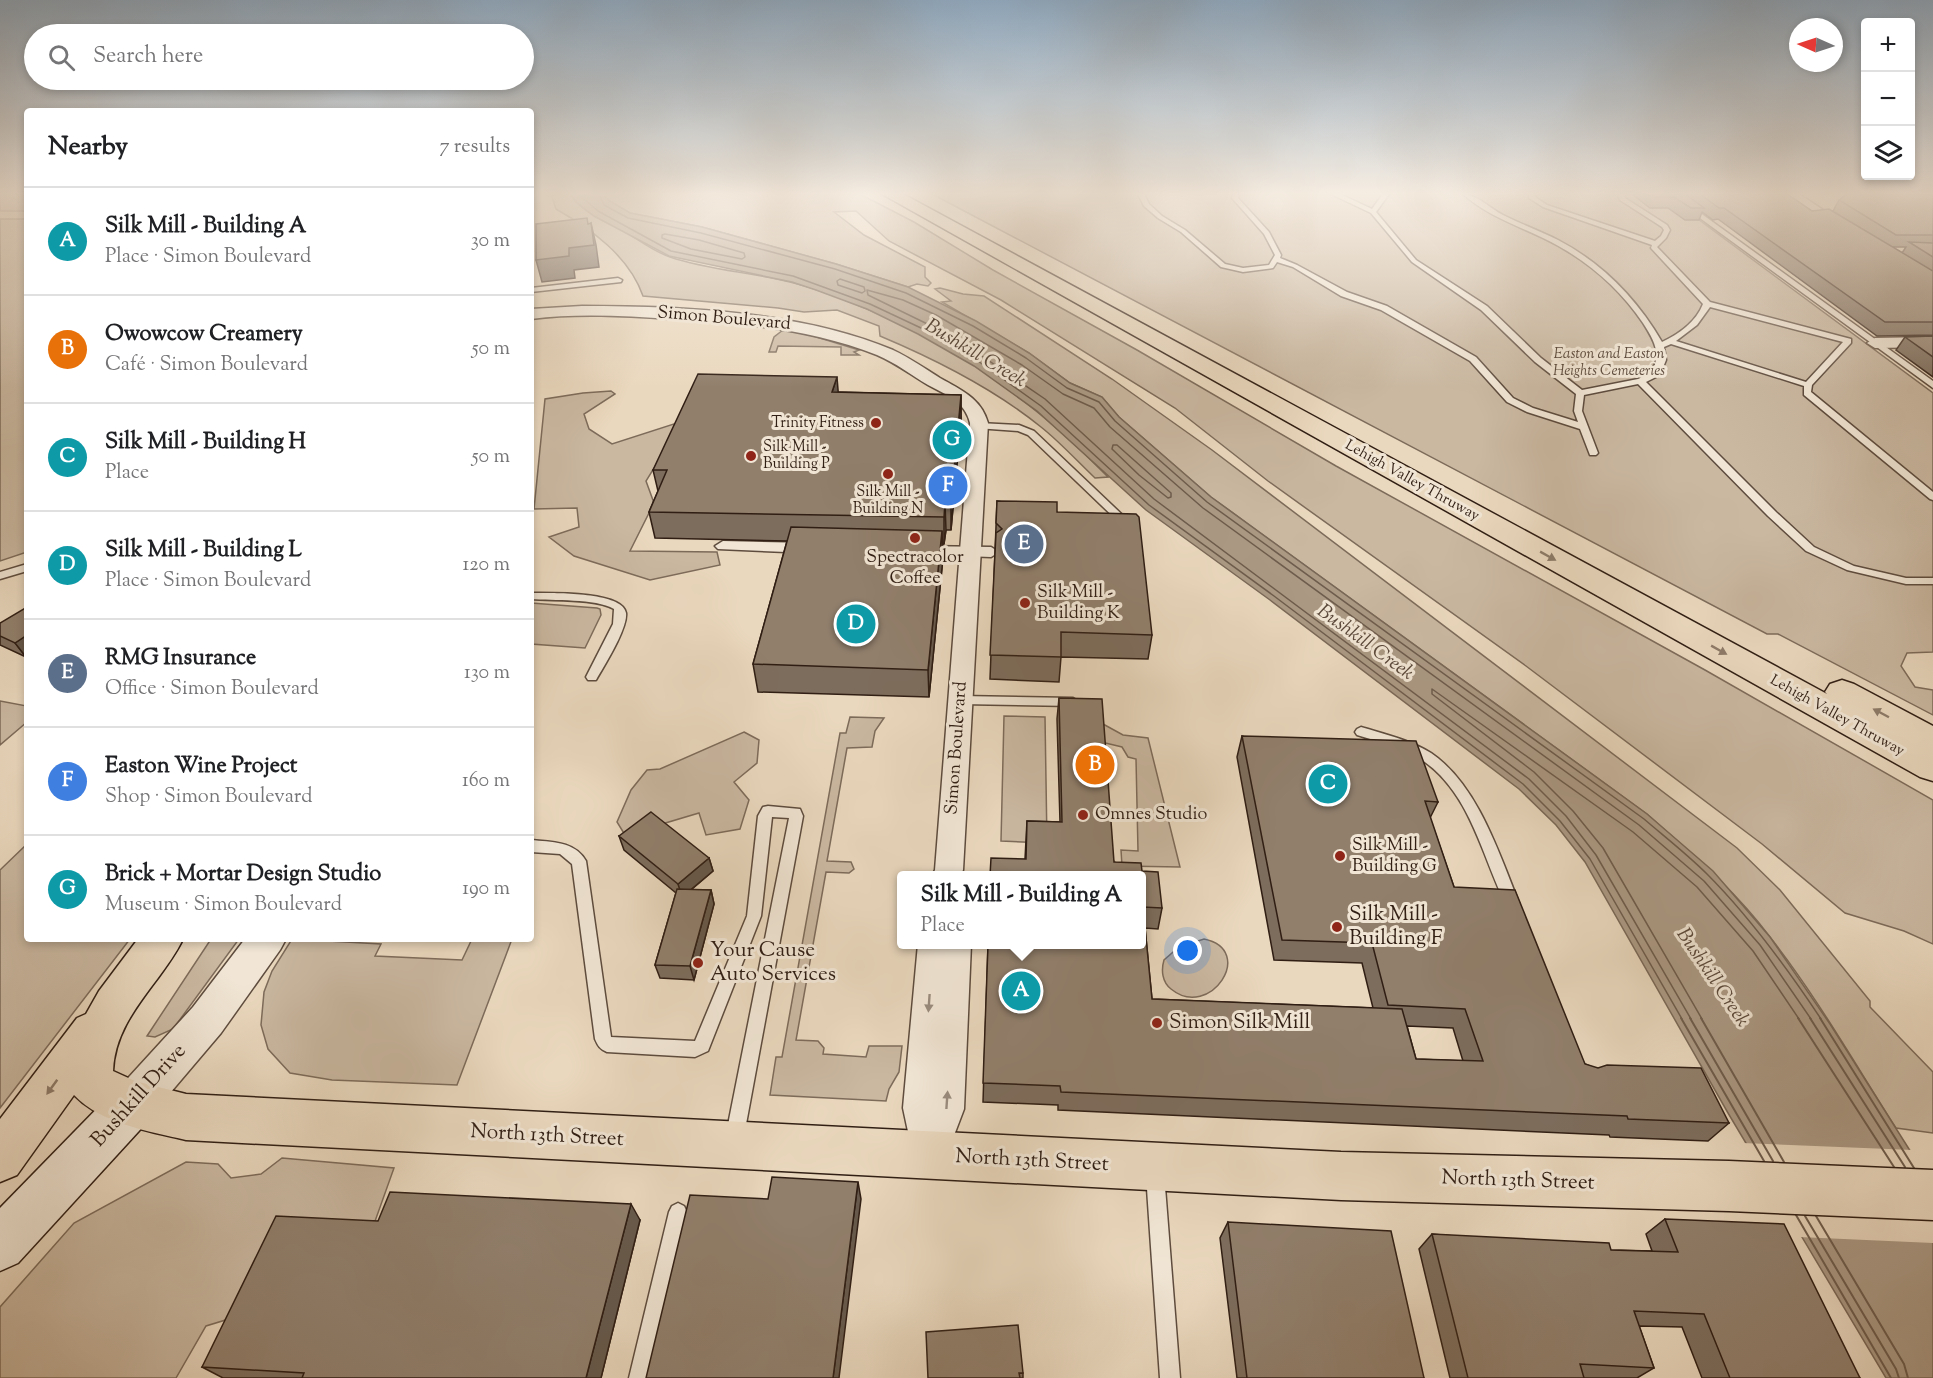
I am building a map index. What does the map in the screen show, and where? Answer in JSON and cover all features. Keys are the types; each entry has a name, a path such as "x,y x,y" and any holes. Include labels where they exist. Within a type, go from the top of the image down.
{"main road":[{"name":"Lehigh Valley Thruway","path":"1007,258 1933,768"},
{"name":"Lehigh Valley Thruway","path":"1030,258 1933,741"},
{"path":"0,1158 160,942"},
{"name":"North 13th Street","path":"112,1006 92,1055 90,1080 96,1086 133,1104 186,1117 1352,1176 1729,1186 1933,1195"},
{"name":"Bushkill Drive","path":"0,1245 133,1104"}],"street":[{"name":"Simon Boulevard","path":"534,314 568,310 611,311 756,319 806,328 868,346 899,360 967,401 976,412 979,426 981,552 961,700 949,871"},
{"path":"1873,342 1933,342"},
{"path":"938,551 940,533"},
{"path":"723,546 831,548"},
{"path":"902,550 981,552"},
{"name":"Bushkill Drive","path":"133,1104 207,1020 265,942"},
{"path":"930,1155 920,1108 933,949"},
{"path":"930,1155 947,1109 956,949"}],"lane":[{"path":"1214,258 1223,266 1243,270 1271,267 1275,259 1295,266 1344,294 1384,308 1473,359 1510,400 1530,410 1584,427"},
{"path":"1412,258 1484,308 1538,360 1580,393 1640,381 1656,375 1662,360 1660,346 1647,320 1630,298 1580,258"},
{"path":"1664,258 1707,304 1848,341 1873,342"},
{"path":"1758,258 1933,385"},
{"path":"534,290 618,280"},
{"path":"1660,346 1671,342 1705,312 1707,304"},
{"path":"1848,341 1808,385 1807,393 1933,497"},
{"path":"1671,342 1808,385"},
{"path":"1640,381 1772,514 1810,549 1851,568 1906,582 1933,581"},
{"path":"1580,393 1578,411 1593,453"},
{"path":"979,426 1019,428 1031,433 1133,529"},
{"path":"0,576 24,568"},
{"path":"534,597 600,600 614,603 619,607 621,614 619,624 592,677"},
{"path":"961,700 1077,702"},
{"path":"1362,732 1384,738 1427,757 1449,777 1481,825 1519,919"},
{"path":"534,846 563,849 579,861 603,1039 608,1044 695,1049 702,1046 754,915 765,816 768,811 774,810 795,813 733,1145"},
{"path":"1154,1167 1170,1378"},
{"path":"639,1378 678,1212"}],"green space":[{"path":"0,258 24,258 24,553 0,561"},
{"path":"621,258 675,258 800,284 848,301 901,324 965,360 1026,403 1082,451 1108,477 1095,478 1055,439 1023,413 964,376 880,336 879,326 837,310 804,312 643,296"},
{"path":"815,258 908,258 925,267 925,277 931,283 928,286 917,284 908,287"},
{"path":"922,258 974,258 1336,466 1705,670 1933,800 1933,944 1904,931 1845,913 1762,844 1526,666 1268,481 1175,408 1001,300"},
{"name":"Easton and Easton Heights Cemeteries","path":"1054,258 1751,258 1933,393 1933,652 1907,653 1901,666 1915,687 1933,690 1933,715 1778,634 1767,634"},
{"path":"935,289 984,296 1112,379 1212,450 1737,848 1780,890 1870,1001 1870,1007 1933,1072 1933,1133 1896,1128 1820,1007 1756,920 1712,872 1647,814 1211,497 1119,417 1102,397 1070,383 1029,353 942,302 951,301"},
{"path":"783,330 810,335 859,350 854,352 859,355 841,355 841,347 778,346 776,352 769,352 774,337"},
{"path":"611,391 615,394 584,414 589,429 612,444 683,421 646,481 654,503 630,551 717,552 720,565 650,580 574,556 549,537 579,527 577,508 534,509 545,399"},
{"path":"534,603 600,609 601,615 585,648 534,644"},
{"path":"0,701 24,705 24,725 0,745"},
{"path":"1004,716 1045,717 1047,843 1001,841"},
{"path":"850,717 884,718 875,731 872,747 847,748 827,861 851,862 854,869 849,873 826,872 796,1040 818,1041 824,1048 823,1054 866,1057 869,1046 902,1046 899,1072 889,1089 886,1101 770,1095 776,1057 782,1057 840,733 846,733"},
{"path":"1103,724 1123,735 1148,738 1180,867 1122,866 1121,850 1138,851 1136,759 1128,757 1122,747 1101,742"},
{"path":"744,732 759,740 757,763 734,782 749,800 740,829 706,835 699,813 625,835 617,822 631,790 647,770 660,769"},
{"path":"24,847 24,942 128,942 0,1108 0,870"},
{"path":"1204,939 1219,946 1227,956 1227,968 1222,980 1213,990 1200,996 1186,996 1171,989 1164,979 1164,960 1179,947"},
{"path":"209,942 237,942 173,1029 155,1037 147,1036"},
{"path":"290,942 381,944 375,956 462,960 471,942 511,942 457,1085 332,1080 290,1073 268,1049 261,1025 264,992 272,971"},
{"path":"282,1158 394,1168 374,1224 242,1315 206,1326 176,1378 0,1378 0,1307 74,1223 186,1162 218,1164 231,1178 261,1174"}],"water":[{"name":"Bushkill Creek","path":"680,258 815,258 908,287 976,321 1029,353 1070,383 1102,397 1119,417 1211,497 1647,814 1713,871 1770,937 1830,1024 1933,1187 1933,1378 1886,1378 1728,1113 1585,862 1556,825 1519,789 1270,600 1146,510 1037,411 974,366 918,334 867,309 792,282"}],"pier":[{"path":"1742,1143 1913,1150 1933,1181 1933,1243 1799,1237"}],"building":[{"path":"1795,258 1912,258 1933,271 1933,322 1885,322"},
{"path":"1933,336 1933,357 1905,337"},
{"path":"698,374 837,377 832,392 961,395 951,504 945,503 944,517 649,512 667,470 653,470"},
{"path":"997,501 1057,502 1057,512 1136,514 1139,517 1152,635 1061,632 1061,657 990,655 996,533 1002,529 996,523"},
{"path":"791,527 942,531 928,670 753,664"},
{"path":"24,609 24,637 15,643 0,636 0,623"},
{"path":"1059,698 1102,699 1114,862 1141,863 1142,871 990,871 991,858 1026,859 1027,821 1062,822"},
{"path":"1242,736 1416,741 1438,802 1425,801 1454,887 1515,890 1585,1064 1598,1068 1607,1065 1701,1068 1729,1123 1628,1119 1627,1116 1061,1092 1060,1086 983,1083 988,949 1146,949 1146,938 1152,999 1402,1009 1416,1059 1483,1061 1465,1009 1388,1005 1372,943 1282,940"},
{"path":"651,812 709,858 678,884 619,836"},
{"path":"1146,871 1158,872 1162,908 1146,907"},
{"path":"677,889 711,890 690,966 655,965"},
{"path":"772,1177 858,1182 833,1378 646,1378 690,1195 768,1199"},
{"path":"390,1192 631,1204 586,1378 302,1378 304,1373 202,1367 276,1216 378,1221"},
{"path":"1665,1219 1784,1224 1860,1378 1730,1378 1704,1314 1634,1311 1654,1368 1580,1364 1584,1378 1468,1378 1432,1234 1609,1243 1611,1250 1678,1252"},
{"path":"1228,1222 1391,1231 1424,1378 1247,1378"},
{"path":"1018,1325 1023,1373 1019,1373 1020,1378 928,1378 926,1332"}],"place":[{"name":"Trinity Fitness","path":"876,423"},
{"name":"Brick + Mortar Design Studio","path":"952,440"},
{"name":"Silk Mill - Building P","path":"751,456"},
{"name":"Silk Mill - Building N","path":"888,474"},
{"name":"Easton Wine Project","path":"948,486"},
{"name":"Spectracolor Coffee","path":"915,538"},
{"name":"RMG Insurance","path":"1024,544"},
{"name":"Silk Mill - Building K","path":"1025,603"},
{"name":"Silk Mill - Building L","path":"856,624"},
{"name":"Owowcow Creamery","path":"1095,765"},
{"name":"Silk Mill - Building H","path":"1328,784"},
{"name":"Omnes Studio","path":"1083,815"},
{"name":"Silk Mill - Building G","path":"1340,856"},
{"name":"Silk Mill - Building F","path":"1337,927"},
{"name":"Your Cause Auto Services","path":"698,963"},
{"name":"Silk Mill - Building A","path":"1021,991"},
{"name":"Simon Silk Mill","path":"1157,1023"}]}
